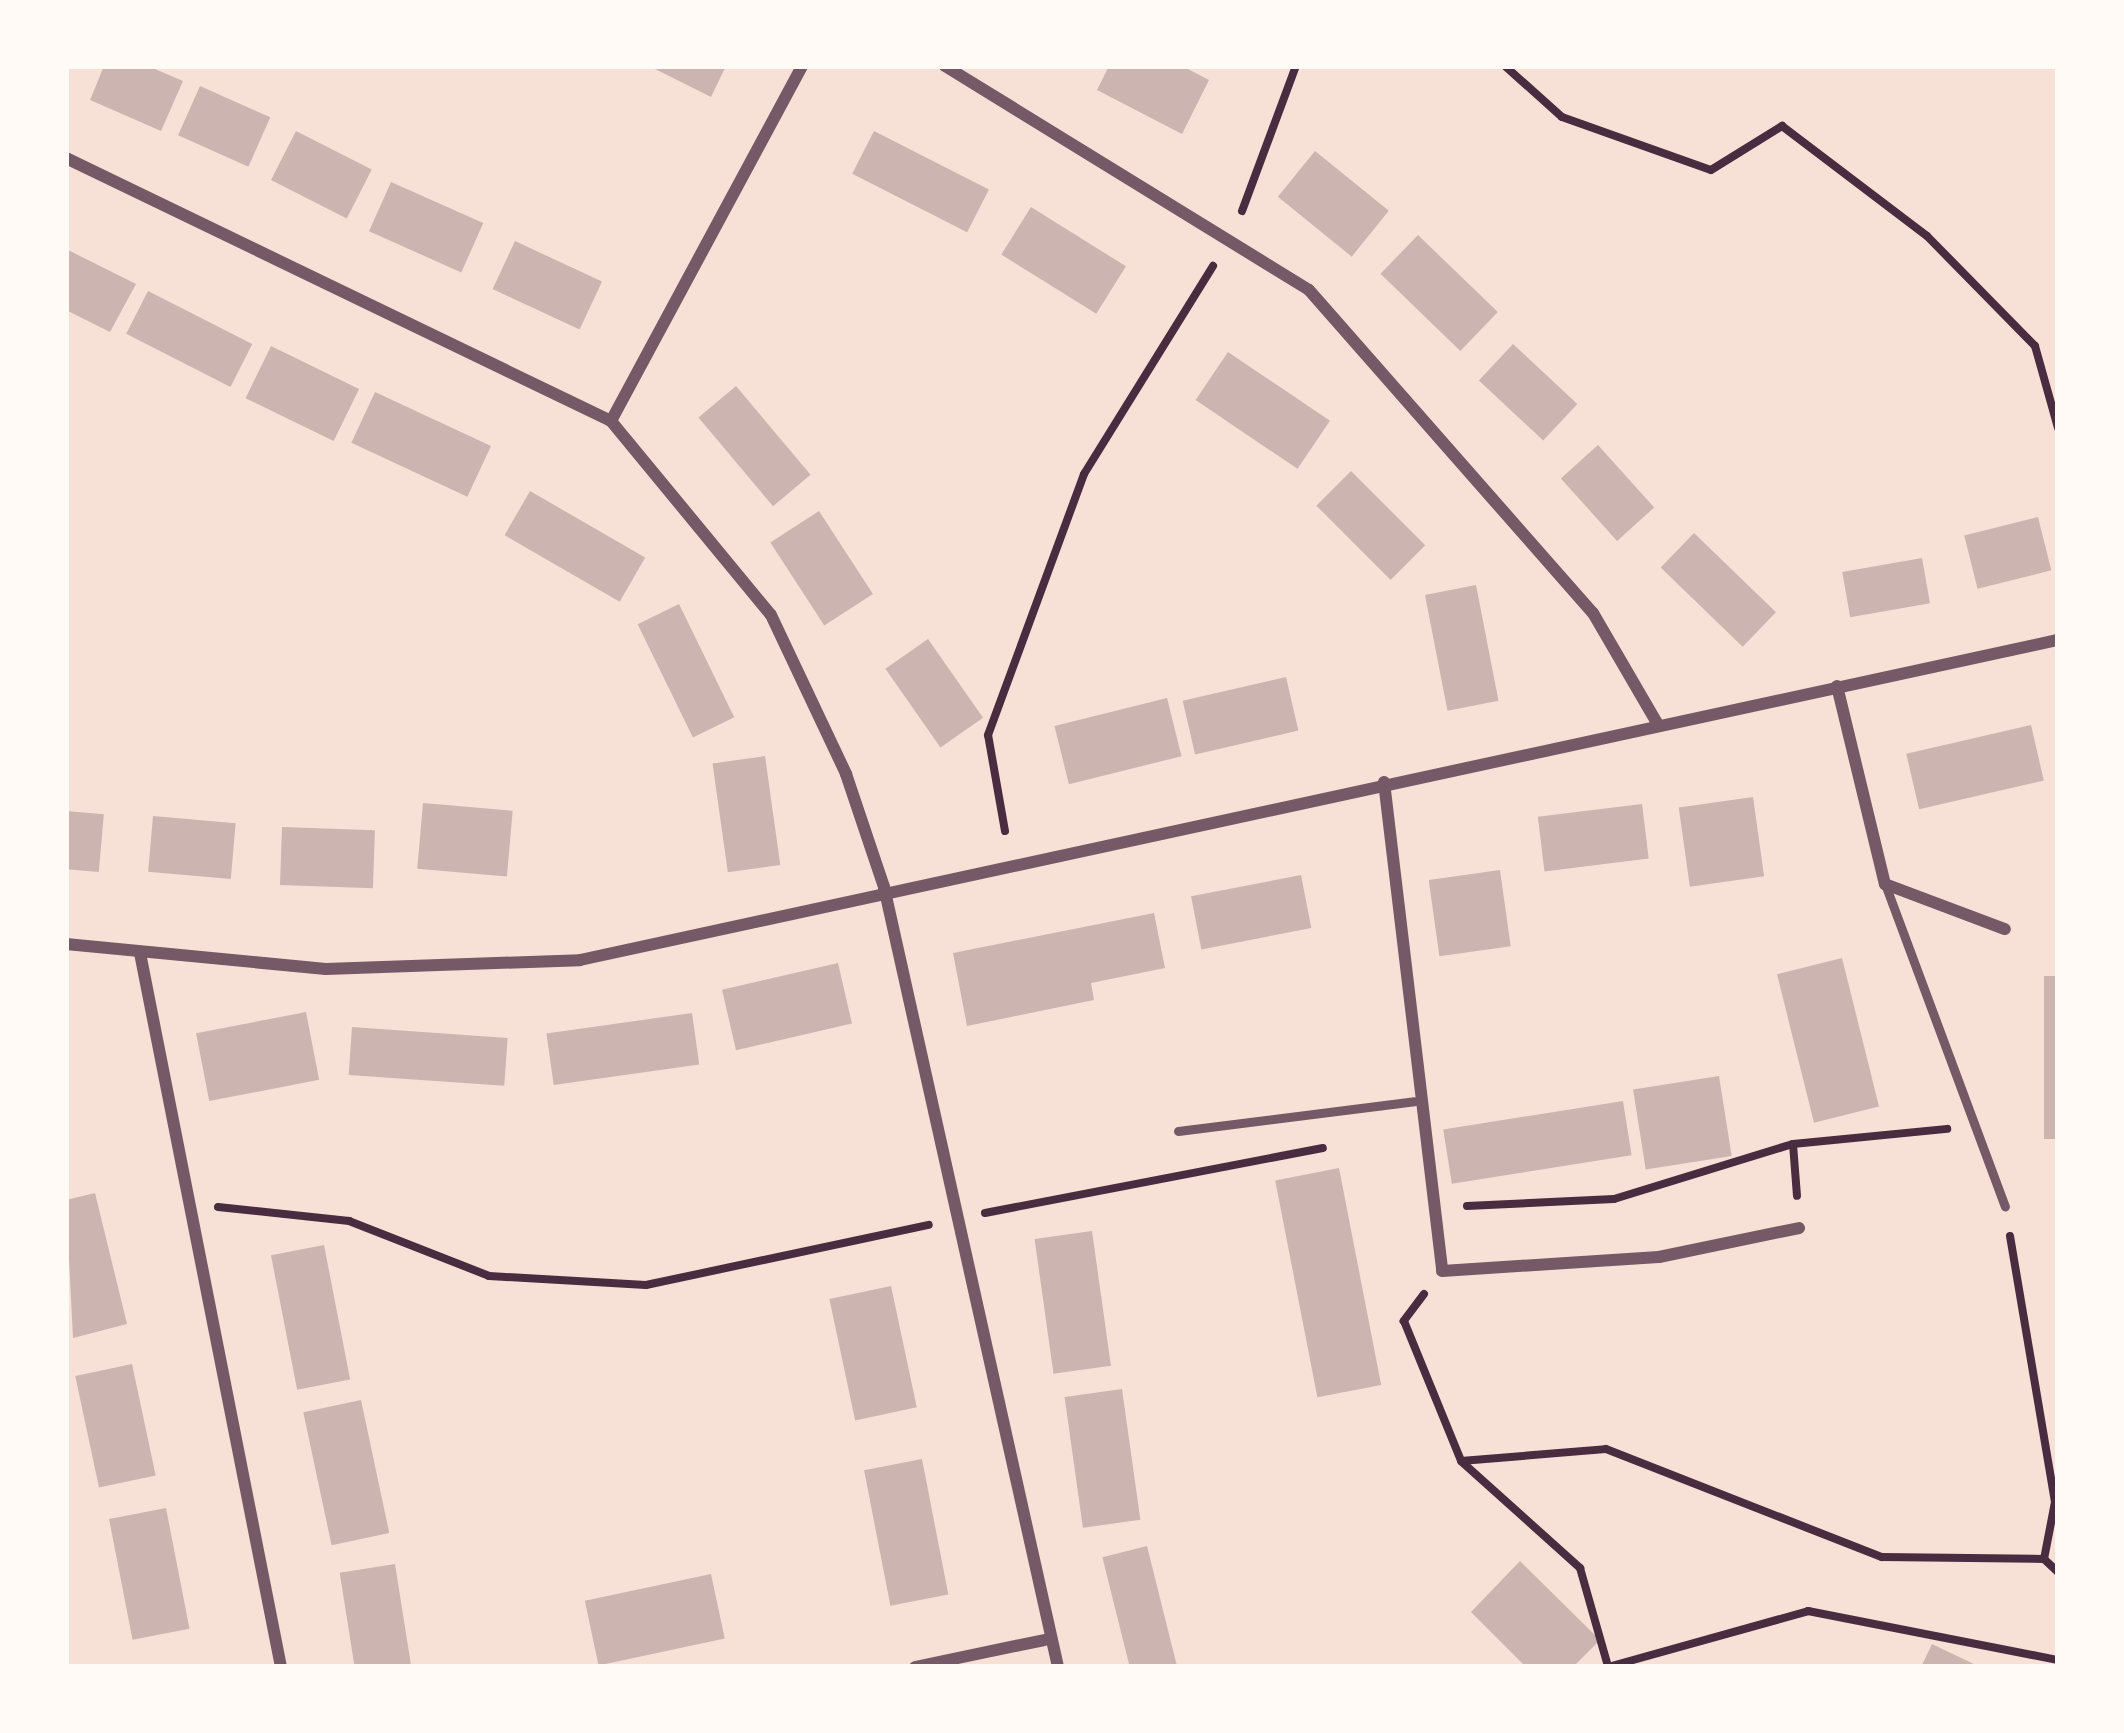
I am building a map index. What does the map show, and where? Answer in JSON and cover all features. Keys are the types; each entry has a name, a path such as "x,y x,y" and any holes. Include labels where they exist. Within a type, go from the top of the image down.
{"street":[{"path":"611,422 802,66"},
{"path":"944,66 1232,236 1309,290 1431,417 1593,614 1657,724"},
{"path":"66,158 611,422 771,615 846,775 884,887 959,1218 1044,1640 1058,1667"},
{"path":"66,944 140,953 513,968 2058,640"},
{"path":"1837,686 1886,884 2005,929"},
{"path":"1384,782 1414,1102 1442,1271 1659,1258 1799,1228"},
{"path":"140,953 182,1203 281,1667"},
{"path":"915,1667 1044,1640"}],"lane":[{"path":"1886,884 2005,1206"},
{"path":"1178,1131 1414,1102"}],"path":[{"path":"1005,831 988,735 1084,474 1232,236 1296,66"},
{"path":"1505,66 1562,117 1711,170 1782,126 1927,236 2035,346 2058,428"},
{"path":"1432,1207 1614,1199 1793,1144 1978,1126"},
{"path":"182,1203 349,1221 489,1276 646,1285 1350,1142"},
{"path":"1793,1144 1799,1228"},
{"path":"2005,1206 2055,1502 2044,1559"},
{"path":"1442,1271 1404,1321 1461,1461 1580,1568 1608,1667 1808,1611 2058,1660"},
{"path":"1461,1461 1606,1448 1882,1557 2044,1559 2058,1572"}],"building":[{"path":"104,66 148,66 183,81 161,131 90,100"},
{"path":"649,66 726,66 711,97"},
{"path":"1109,66 1182,66 1209,80 1182,134 1097,90"},
{"path":"200,86 270,117 248,167 178,135"},
{"path":"296,131 372,170 347,219 271,180"},
{"path":"874,131 989,190 967,232 852,174"},
{"path":"1315,151 1389,211 1352,257 1278,197"},
{"path":"391,182 483,223 461,272 369,231"},
{"path":"1031,207 1126,266 1096,314 1001,254"},
{"path":"1418,235 1498,312 1460,351 1380,274"},
{"path":"515,241 602,282 580,330 493,289"},
{"path":"66,249 136,284 110,332 66,310"},
{"path":"148,291 252,344 230,387 126,334"},
{"path":"1513,344 1577,404 1543,441 1479,381"},
{"path":"271,346 359,389 334,441 246,398"},
{"path":"1228,352 1330,421 1298,469 1196,400"},
{"path":"736,386 811,475 773,506 698,417"},
{"path":"375,392 491,446 467,497 351,443"},
{"path":"1598,445 1654,507 1617,541 1561,478"},
{"path":"1351,471 1425,545 1391,580 1316,506"},
{"path":"530,491 645,558 620,602 504,535"},
{"path":"819,511 873,594 824,626 770,543"},
{"path":"2038,517 2051,570 1978,589 1964,535"},
{"path":"1694,533 1776,612 1743,647 1661,568"},
{"path":"1922,558 1930,603 1850,617 1842,572"},
{"path":"1476,585 1499,701 1447,711 1425,595"},
{"path":"679,604 734,717 693,737 638,624"},
{"path":"928,639 983,718 940,747 885,669"},
{"path":"1286,677 1298,731 1195,754 1183,701"},
{"path":"1167,698 1182,756 1069,784 1054,726"},
{"path":"2031,725 2044,781 1919,809 1906,754"},
{"path":"765,756 780,865 728,872 713,763"},
{"path":"1753,797 1764,876 1690,887 1679,807"},
{"path":"423,803 513,811 507,877 417,869"},
{"path":"1642,804 1649,859 1544,871 1538,817"},
{"path":"66,811 104,814 99,872 66,869"},
{"path":"153,816 236,823 231,879 148,872"},
{"path":"282,827 375,830 373,888 280,885"},
{"path":"1500,870 1511,946 1439,956 1429,880"},
{"path":"1301,875 1311,928 1201,949 1191,896"},
{"path":"1154,913 1165,968 1091,983 1094,1000 967,1026 953,953"},
{"path":"1842,958 1879,1106 1814,1123 1777,974"},
{"path":"838,963 852,1023 736,1050 722,990"},
{"path":"2044,976 2058,976 2058,1139 2044,1139"},
{"path":"306,1012 319,1080 209,1101 196,1033"},
{"path":"692,1013 699,1064 554,1085 546,1033"},
{"path":"352,1027 508,1038 504,1086 349,1075"},
{"path":"1719,1076 1732,1156 1646,1170 1633,1090"},
{"path":"1623,1101 1632,1155 1452,1184 1443,1129"},
{"path":"1339,1168 1381,1385 1317,1397 1275,1180"},
{"path":"95,1193 127,1324 73,1338 66,1200"},
{"path":"1092,1231 1111,1366 1053,1374 1035,1239"},
{"path":"324,1245 350,1379 297,1390 271,1255"},
{"path":"891,1286 917,1407 855,1420 829,1299"},
{"path":"132,1364 156,1476 99,1488 75,1376"},
{"path":"1122,1389 1140,1520 1083,1528 1065,1397"},
{"path":"361,1400 389,1533 332,1545 303,1412"},
{"path":"922,1459 948,1594 890,1606 864,1470"},
{"path":"166,1508 189,1629 133,1640 109,1519"},
{"path":"1147,1546 1177,1667 1130,1667 1102,1557"},
{"path":"1520,1561 1600,1640 1573,1667 1526,1667 1471,1612"},
{"path":"395,1564 411,1667 355,1667 340,1573"},
{"path":"711,1574 725,1639 599,1665 585,1601"},
{"path":"1932,1644 1980,1667 1921,1667"}]}
